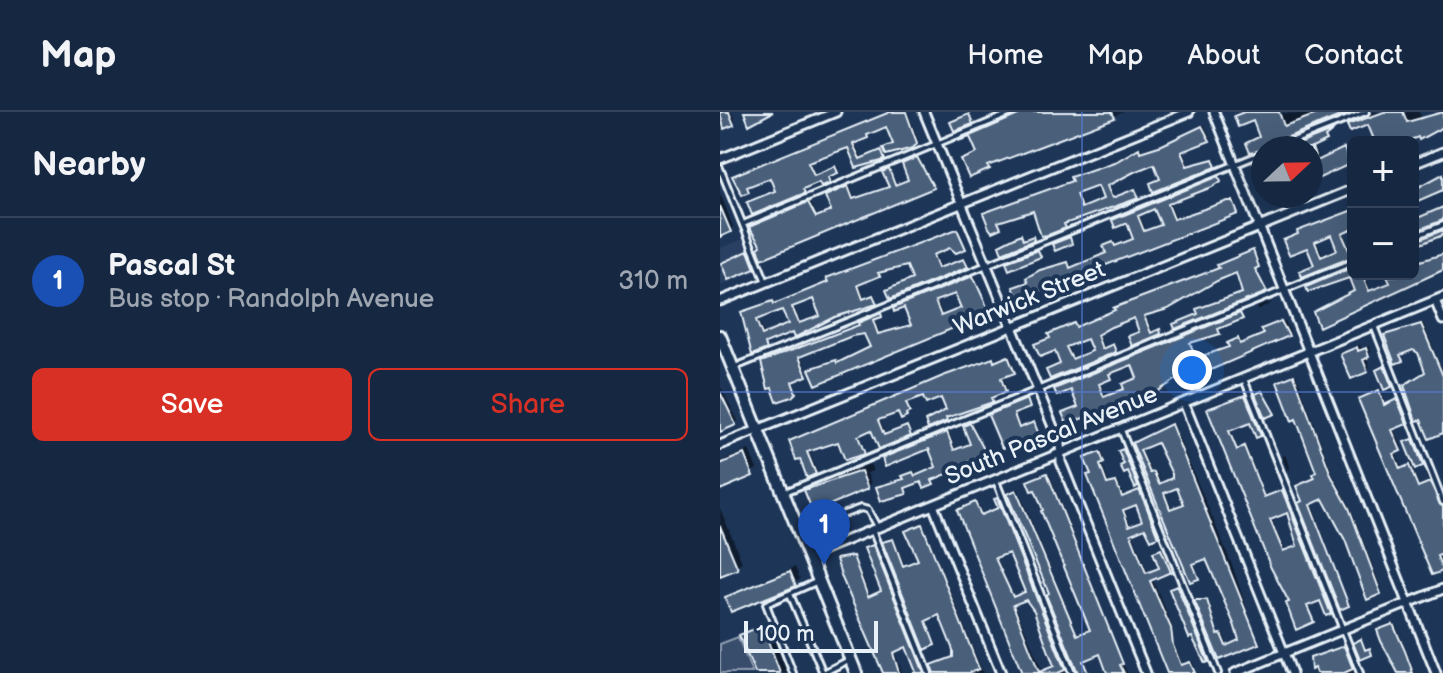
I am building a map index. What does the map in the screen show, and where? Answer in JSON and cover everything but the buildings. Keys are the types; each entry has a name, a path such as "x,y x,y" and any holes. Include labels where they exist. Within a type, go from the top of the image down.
{"main road":[{"path":"720,336 856,673"}],"street":[{"path":"720,159 836,112"},
{"path":"924,112 1038,390 1061,452 1061,462 1146,673"},
{"path":"720,301 1189,112"},
{"path":"1214,112 1262,226 1436,673"},
{"path":"1419,162 1443,152"},
{"name":"Warwick Street","path":"720,445 1347,191"},
{"path":"1439,299 1443,320"},
{"name":"South Pascal Avenue","path":"808,556 1439,299"},
{"path":"1184,403 1292,673"},
{"path":"933,505 1001,673"},
{"path":"1235,673 1443,589"}],"lane":[{"path":"743,224 1014,112"},
{"path":"1305,136 1366,112"},
{"path":"733,368 1251,158"},
{"path":"720,168 766,282"},
{"path":"1419,235 1443,225"},
{"path":"783,493 1347,264"},
{"path":"1374,326 1443,502"},
{"path":"1244,379 1360,673"},
{"path":"1120,428 1218,673"},
{"path":"995,479 1072,673"},
{"path":"798,531 861,508 872,514 874,528 929,673"},
{"path":"793,673 766,604 819,581"},
{"path":"790,594 823,673 850,659"}],"shaded area":[{"path":"747,238 760,270 720,286 720,248"},
{"path":"738,637 752,673 720,673 720,644"}],"place":[{"name":"Pascal St","path":"824,565"}]}
